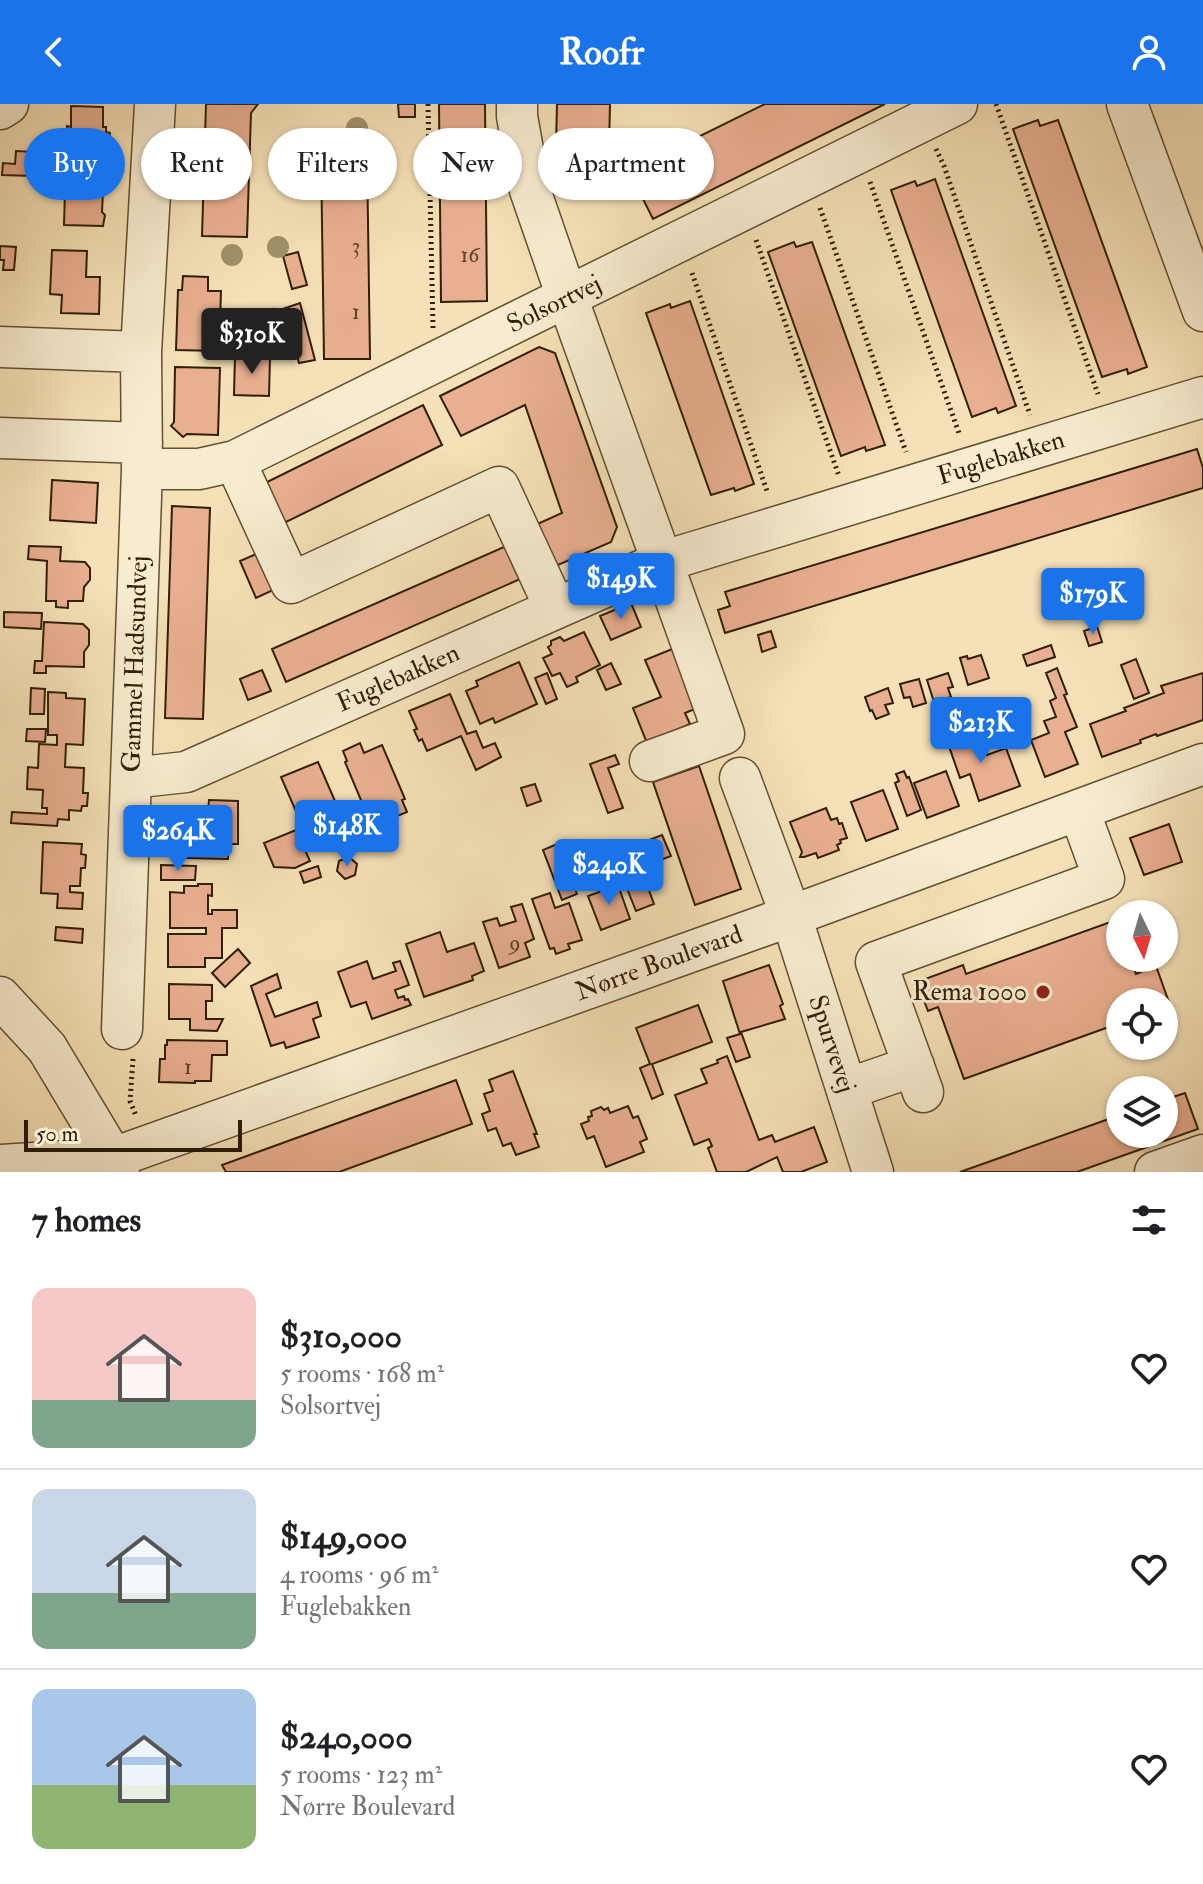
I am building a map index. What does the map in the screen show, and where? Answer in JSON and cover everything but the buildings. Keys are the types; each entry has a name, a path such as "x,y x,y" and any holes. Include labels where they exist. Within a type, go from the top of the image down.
{"street":[{"path":"0,109 8,104"},
{"name":"Gammel Hadsundvej","path":"122,1029 142,456 141,352 155,104"},
{"path":"517,104 530,190 724,734 650,761"},
{"path":"1127,104 1189,229 1203,311"},
{"name":"Solsortvej","path":"142,456 199,469 235,461 940,113"},
{"path":"0,347 141,352"},
{"name":"Fuglebakken","path":"131,778 186,772 661,562 1203,397"},
{"path":"0,438 142,456"},
{"path":"235,461 291,583 499,487 555,608"},
{"name":"Nørre Boulevard","path":"0,1165 127,1159 1203,764"},
{"name":"Spurvevej","path":"740,778 791,916 873,1172"},
{"path":"847,1089 918,1079 876,962 1104,879 1079,810"},
{"path":"0,997 47,1048 127,1159"},
{"path":"1155,1172 1203,1155"}],"path":[{"path":"428,104 433,344 439,360"},
{"path":"996,104 1109,425"},
{"path":"940,113 944,166 1041,446"},
{"path":"860,152 971,467"},
{"path":"809,177 917,484"},
{"path":"745,209 849,504"},
{"path":"681,241 779,525"},
{"path":"122,1029 135,1036 127,1159"}],"place":[{"name":"Rema 1000","path":"1043,992"}]}
